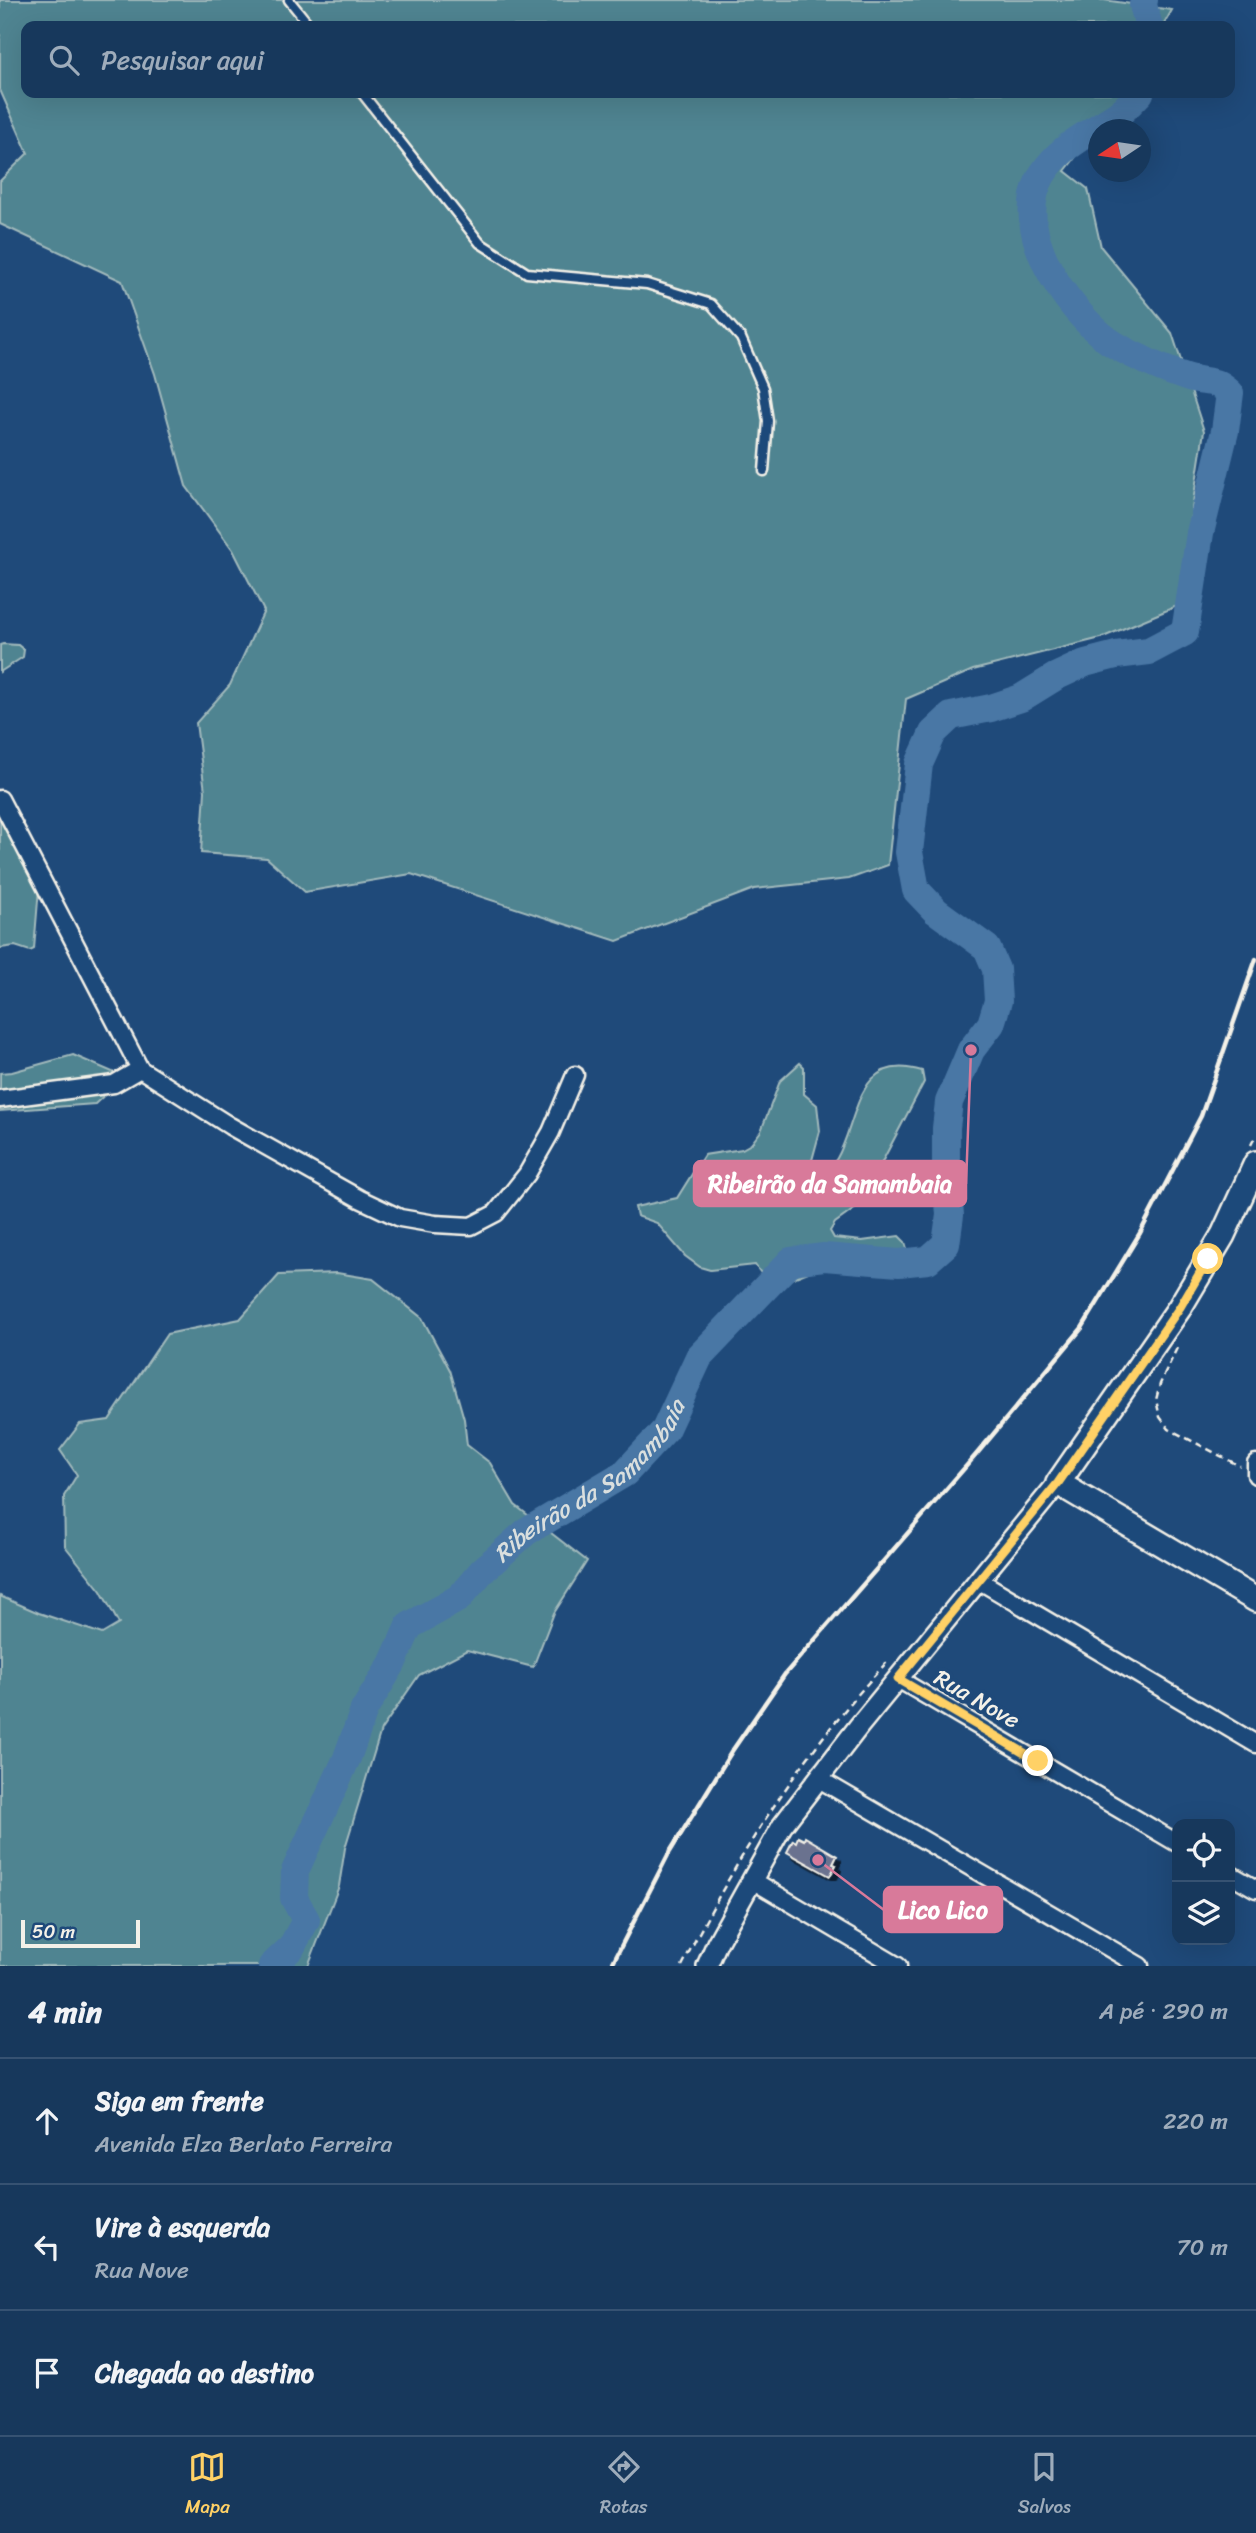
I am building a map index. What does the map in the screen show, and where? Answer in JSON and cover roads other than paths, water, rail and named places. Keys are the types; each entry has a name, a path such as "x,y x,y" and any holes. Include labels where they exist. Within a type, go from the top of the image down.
{"main road":[{"path":"1256,1163 1223,1235 1180,1307 1058,1483 1256,1600"}],"street":[{"path":"0,799 139,1069 230,1126 400,1219 471,1226 496,1213 527,1174 551,1132 575,1076"},
{"path":"0,1100 114,1084 139,1069"},
{"path":"1256,1463 1256,1474"},
{"path":"707,1966 717,1942 782,1826 1058,1483"},
{"path":"980,1581 1256,1744"},
{"name":"Rua Nove","path":"898,1679 1172,1840"},
{"path":"818,1779 1140,1966"},
{"path":"1235,1877 1256,1889"},
{"path":"752,1880 898,1966"}],"lane":[{"path":"289,0 306,21"},
{"path":"366,98 480,243 527,273 647,284 711,304 741,338 762,388 768,421 764,471"}],"waterway":[{"name":"Ribeirão da Samambaia","path":"1144,0 1148,21"},
{"name":"Ribeirão da Samambaia","path":"272,1966 291,1948 306,1920 294,1898 295,1871 347,1758 364,1710 392,1664 409,1626 459,1598 482,1571 526,1532 625,1473 665,1430 699,1357 791,1261 824,1257 899,1263 928,1260 946,1244 950,1215 946,1165 949,1102 971,1050 991,1024 998,1001 996,969 987,948 936,911 916,890 909,852 919,764 933,733 951,716 991,708 1021,698 1055,677 1085,663 1116,655 1149,651 1185,632 1200,533 1225,431 1230,393 1214,383 1193,379 1158,366 1109,341 1092,327 1060,289 1038,243 1033,219 1034,196 1042,175 1067,148 1117,115 1135,98"}],"railway":[{"path":"611,1966 668,1855 732,1751 785,1674 975,1456 1082,1328 1140,1233 1201,1116 1256,959"}],"place":[{"name":"Ribeirão da Samambaia","path":"971,1050"},
{"name":"Lico Lico","path":"818,1860"}]}
